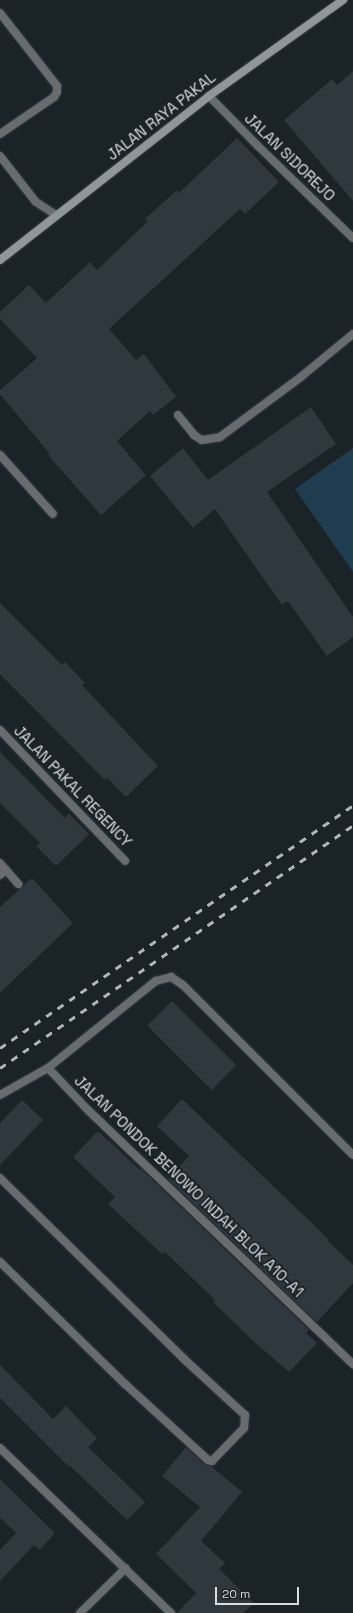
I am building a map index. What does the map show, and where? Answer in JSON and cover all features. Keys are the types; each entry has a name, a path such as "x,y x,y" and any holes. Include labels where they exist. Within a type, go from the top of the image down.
{"main road":[{"name":"JALAN RAYA PAKAL","path":"0,260 209,96 344,0"}],"street":[{"path":"0,13 57,86 57,92 54,97 0,134"},
{"name":"JALAN SIDOREJO","path":"209,96 353,238"},
{"path":"2,158 36,202 56,216"},
{"path":"178,415 194,435 202,440 220,437 302,376 353,334"},
{"path":"0,455 53,514"},
{"name":"JALAN PAKAL REGENCY","path":"0,730 126,861"},
{"path":"0,863 3,873 18,884"},
{"path":"0,1095 48,1068 156,980 171,977 184,985 353,1155"},
{"name":"JALAN PONDOK BENOWO INDAH BLOK A10-A1","path":"48,1068 89,1111 352,1362"},
{"path":"0,1178 184,1359 245,1415 244,1428 212,1461 208,1460 125,1384 0,1262"},
{"path":"0,1448 171,1613"},
{"path":"80,1613 126,1568"}],"shaded area":[{"path":"353,448 353,572 295,489"}],"building":[{"path":"353,71 353,201 284,120 332,79 337,85"},
{"path":"237,138 279,182 245,214 240,209 109,329 136,360 144,354 176,397 153,415 150,411 117,441 146,475 101,515 48,455 50,454 0,394 0,390 37,358 0,319 0,312 29,285 46,303 90,262 97,270 147,222 145,219 177,190 179,193"},
{"path":"311,407 336,444 267,492 353,617 353,637 327,656 288,601 282,605 215,509 193,528 150,476 183,448 208,480"},
{"path":"0,603 62,665 65,662 85,683 82,685 158,766 126,797 107,778 105,780 0,674"},
{"path":"0,752 65,818 69,814 89,834 56,866 36,846 40,843 0,803"},
{"path":"32,878 73,923 0,993 0,907"},
{"path":"172,1001 236,1065 212,1090 147,1026"},
{"path":"182,1099 313,1224 353,1265 353,1283 317,1322 168,1179 189,1156 157,1126"},
{"path":"22,1100 43,1120 0,1165 0,1123"},
{"path":"98,1131 140,1170 141,1169 309,1330 306,1333 317,1343 289,1372 252,1340 213,1302 215,1300 165,1252 162,1254 108,1204 115,1197 73,1157"},
{"path":"0,1365 53,1419 66,1406 97,1438 88,1447 145,1502 127,1520 69,1465 68,1466 0,1398"},
{"path":"186,1447 204,1464 211,1466 242,1492 201,1541 225,1563 219,1569 254,1603 243,1613 177,1613 196,1593 156,1554 200,1507 162,1476"},
{"path":"0,1479 55,1533 40,1550 34,1545 0,1581 0,1550 16,1533 0,1518"}],"railway":[{"path":"0,1048 353,805"},
{"path":"0,1068 353,825"}]}
